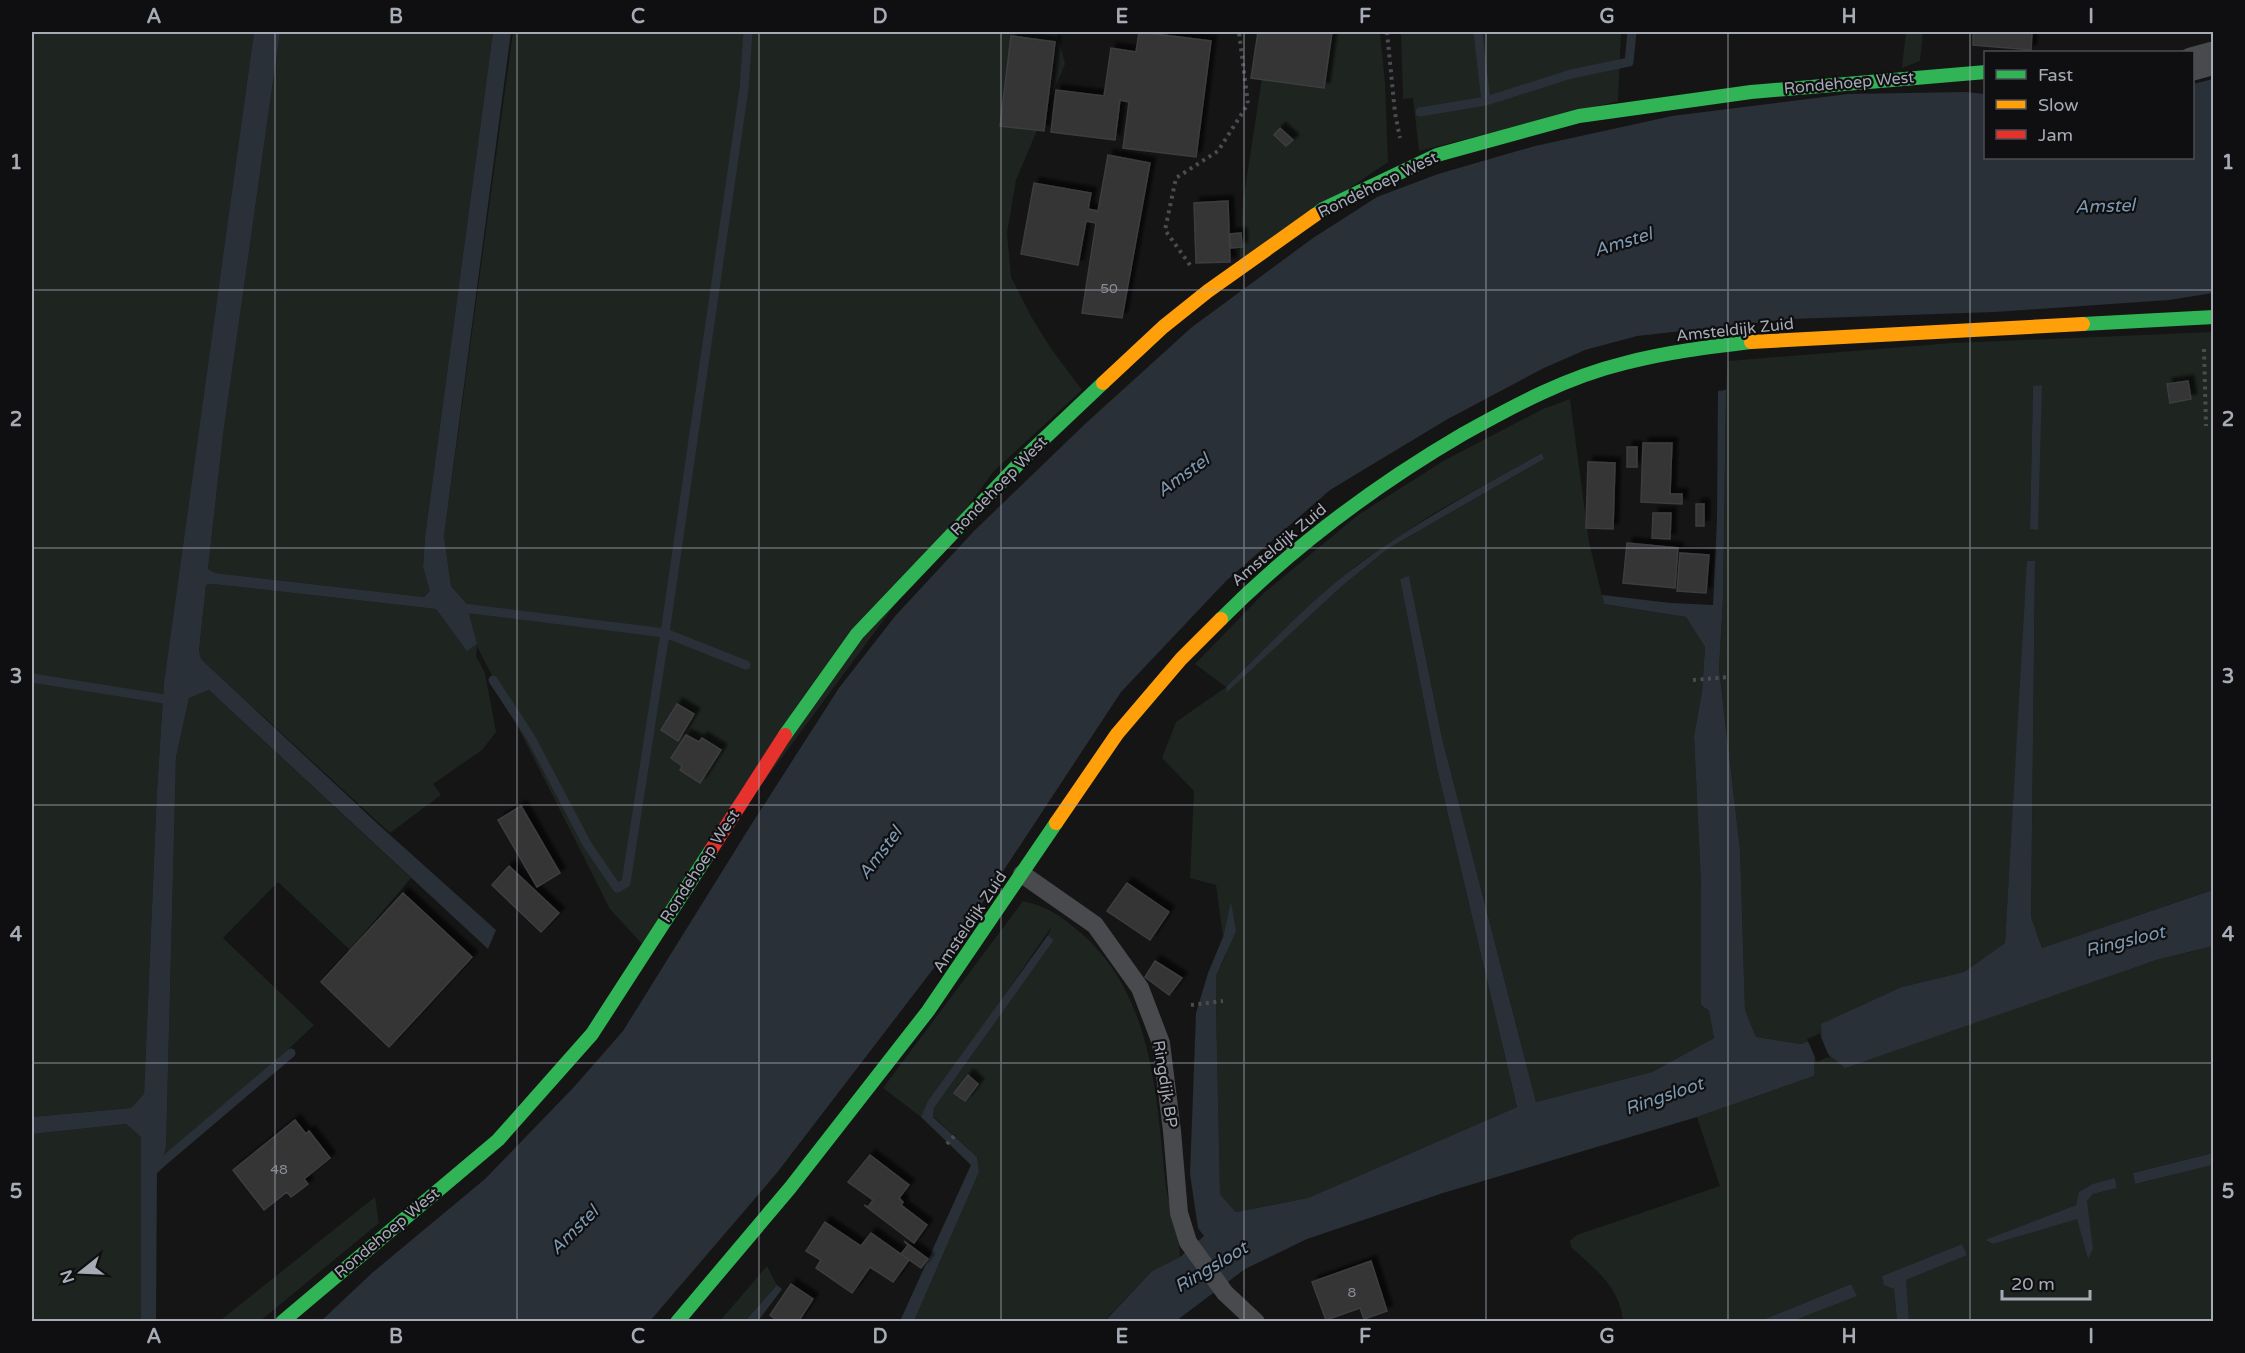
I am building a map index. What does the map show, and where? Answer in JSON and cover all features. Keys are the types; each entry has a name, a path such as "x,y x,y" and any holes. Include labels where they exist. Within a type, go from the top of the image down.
{"street":[{"path":"2194,64 2214,58"},
{"name":"Rondehoep West","path":"282,1322 506,1131 592,1034 773,753 857,634 1029,453 1164,327 1208,291 1323,209 1437,155 1579,116 1751,92 1984,72"},
{"name":"Amsteldijk Zuid","path":"677,1322 790,1188 928,1011 1117,734 1181,659 1258,582 1308,539 1367,494 1431,453 1516,404 1578,378 1624,363 1679,351 1760,341 2208,317"}],"lane":[{"name":"Ringdijk BP","path":"1022,874 1095,925 1140,988 1161,1043 1179,1213 1188,1242 1225,1293 1256,1322"}],"path":[{"path":"1208,291 1165,230 1176,178 1218,151 1248,104 1239,32"},
{"path":"1388,32 1395,113 1407,169"},
{"path":"2206,426 2208,317"},
{"path":"1694,680 1729,677"},
{"path":"1191,1005 1223,1001"},
{"path":"947,1144 956,1134"}],"shaded area":[{"path":"32,32 254,32 164,684 157,790 144,1094 131,1108 32,1117"},
{"path":"280,32 493,32 425,537 423,567 431,591 424,597 214,573 208,569 223,435"},
{"path":"513,32 1057,32 1065,64 1016,180 1007,233 1011,277 1052,350 1082,390 994,471 643,945 610,909 477,646 476,656 485,673 496,732 482,750 433,784 441,795 390,833 201,659 199,652 206,585 213,584 436,609 467,650 476,644 466,603 451,586 444,536"},
{"path":"1269,32 1380,32 1385,83 1388,162 1239,263 1243,202"},
{"path":"1401,32 1621,32 1618,101 1419,151 1413,98 1403,99"},
{"path":"1906,32 1923,32 1920,61 1902,68"},
{"path":"2213,332 2213,890 2042,948 2031,917 2035,561 2028,561 2005,943 1964,972 1902,987 1822,1036 1801,1044 1756,1037 1745,1010 1740,849 1719,669 1723,600 1728,361 1952,343","holes":["2041,385 2030,529 2033,387"]},
{"path":"1570,399 1589,542 1604,604 1686,617 1705,647 1702,692 1694,736 1701,884 1701,1005 1709,1011 1714,1038 1652,1072 1536,1102 1442,738 1409,577 1400,579 1437,768 1517,1107 1308,1198 1236,1212 1220,1194 1216,1005 1216,976 1226,955 1231,904 1223,937 1216,885 1190,878 1194,791 1162,758 1176,722 1226,687 1195,664 1264,593 1358,515 1445,460 1543,409","holes":["1542,453 1544,459 1389,548 1342,586 1226,692 1227,686 1357,565 1434,513"]},
{"path":"209,690 411,878 350,950 278,882 223,938 314,1025 275,1062 209,1118 157,1174 166,1148 176,757 189,698"},
{"path":"1023,901 1054,913 1081,933 1105,959 1124,987 1137,1017 1154,1083 1166,1186 1180,1257 1152,1271 1104,1321 914,1321 979,1172 977,1157 933,1116 934,1108 1054,940 1048,935 1052,926 921,1117 883,1088"},
{"path":"2213,946 2213,1153 2133,1173 2135,1184 2213,1165 2213,1321 1909,1321 1905,1280 1966,1255 1962,1244 1882,1276 1894,1288 1897,1321 1793,1321 1856,1296 1851,1284 1760,1321 1623,1321 1621,1309 1612,1288 1571,1247 1570,1241 1577,1235 1720,1186 1697,1117 1814,1076 1814,1059 2156,960","holes":["2115,1178 2117,1188 2093,1194 2086,1201 2093,1249 2088,1258 2077,1218 1993,1244 1986,1241 2076,1205"]},
{"path":"126,1124 141,1137 141,1321 32,1321 32,1134"},
{"path":"375,1197 379,1223 260,1321 222,1321 222,1319"},
{"path":"767,1266 777,1285 745,1321 719,1322"}],"water":[{"path":"254,32 280,32 223,435 208,569 215,573 424,597 430,591 423,567 425,537 493,32 511,32 444,536 451,586 466,603 477,644 467,651 436,609 213,584 206,585 199,651 201,659 380,826 496,930 488,949 209,690 189,698 176,757 166,1148 157,1174 156,1321 141,1321 141,1137 126,1124 32,1134 32,1117 131,1108 144,1094 164,683"},
{"name":"Amstel","path":"2213,79 2213,293 2169,300 1995,312 1792,319 1637,336 1585,350 1544,368 1446,420 1330,490 1226,581 1121,692 973,917 776,1174 650,1321 320,1322 372,1273 485,1179 574,1087 623,1031 839,688 896,615 975,530 1085,424 1192,327 1313,238 1377,197 1438,174 1535,146 1672,116 1848,94 1965,92 1984,94 1984,159 2194,159 2194,84"},
{"path":"2042,385 2038,530 2030,529 2033,386"},
{"name":"Ringsloot","path":"1726,390 1723,600 1719,669 1740,849 1745,1010 1756,1037 1801,1044 1822,1036 1821,1024 1902,987 1964,972 2005,943 2027,561 2035,561 2031,917 2042,948 2213,890 2213,946 2156,960 1845,1068 1828,1054 1814,1059 1814,1076 1697,1117 1443,1193 1307,1239 1245,1269 1176,1321 1104,1322 1152,1271 1180,1257 1204,1236 1198,1228 1190,1174 1196,1013 1208,973 1223,937 1231,902 1236,931 1216,976 1216,1005 1220,1194 1236,1212 1308,1198 1517,1107 1437,768 1400,579 1409,576 1442,738 1536,1102 1652,1072 1714,1038 1709,1011 1701,1005 1701,884 1694,736 1702,692 1705,647 1686,617 1604,604 1602,595 1713,605 1717,520 1718,391"},
{"path":"1542,453 1544,459 1389,548 1342,586 1226,693 1227,686 1290,624 1358,565 1471,492"},
{"path":"1048,935 1054,940 934,1108 933,1117 977,1157 979,1172 914,1321 900,1321 971,1165 921,1117 928,1101"},
{"path":"2213,1153 2213,1165 2135,1184 2133,1173"},
{"path":"2115,1178 2117,1188 2093,1194 2087,1201 2093,1249 2088,1259 2077,1219 1993,1244 1985,1240 2076,1205 2079,1192 2093,1184"},
{"path":"1962,1244 1967,1255 1906,1280 1909,1321 1897,1321 1894,1289 1884,1285 1882,1276"},
{"path":"1851,1284 1857,1296 1793,1321 1760,1321"},
{"path":"777,1285 782,1289 758,1321 745,1321"}],"pier":[{"path":"1819,1032 1831,1060 1828,1057 1817,1062 1807,1039"}],"building":[{"path":"1139,32 1211,41 1196,157 1123,148 1129,102 1120,100 1115,140 1051,132 1056,90 1104,96 1111,48 1136,52"},
{"path":"1258,32 1332,32 1324,88 1251,78"},
{"path":"1973,32 2032,32 2031,50 1973,45"},
{"path":"1011,36 1055,42 1044,131 1000,126"},
{"path":"1280,128 1293,140 1286,146 1274,135"},
{"path":"1108,155 1150,163 1122,318 1082,313 1096,223 1086,221 1078,265 1021,254 1034,183 1091,193 1088,209 1098,211"},
{"path":"1228,201 1230,262 1196,263 1194,203"},
{"path":"1241,233 1242,247 1231,248 1230,234"},
{"path":"2188,381 2191,399 2170,403 2167,384"},
{"path":"1643,443 1672,443 1670,494 1682,494 1682,504 1641,502"},
{"path":"1627,447 1637,447 1637,467 1627,467"},
{"path":"1588,462 1615,463 1613,529 1586,528"},
{"path":"1696,504 1704,504 1704,526 1696,526"},
{"path":"1653,513 1671,513 1670,539 1652,538"},
{"path":"1627,543 1678,548 1675,588 1623,583"},
{"path":"1680,553 1709,555 1706,593 1677,591"},
{"path":"677,704 694,714 678,741 661,730"},
{"path":"686,735 699,742 702,738 721,750 700,783 680,770 682,766 671,758"},
{"path":"521,806 560,873 537,887 498,820"},
{"path":"509,866 559,913 541,932 492,885"},
{"path":"1127,883 1169,912 1150,940 1107,911"},
{"path":"403,893 472,957 389,1047 321,982"},
{"path":"1155,961 1182,978 1169,995 1145,977"},
{"path":"968,1075 978,1084 965,1101 954,1093"},
{"path":"295,1120 306,1134 309,1131 330,1158 304,1179 308,1184 291,1197 287,1192 264,1210 233,1170"},
{"path":"870,1155 909,1185 899,1198 903,1202 901,1205 927,1225 914,1243 864,1205 868,1207 873,1200 848,1182"},
{"path":"825,1222 861,1246 871,1233 909,1260 893,1282 870,1267 852,1293 816,1268 821,1260 806,1251"},
{"path":"904,1241 928,1259 921,1268 901,1254 908,1245"},
{"path":"1371,1261 1387,1311 1364,1319 1360,1308 1326,1320 1312,1282"},
{"path":"791,1284 813,1299 798,1322 779,1322 770,1315"}],"waterway":[{"path":"746,665 665,633 744,89 748,32"},
{"path":"1478,32 1486,101 1571,74 1629,62 1632,32"},
{"path":"1420,112 1486,101"},
{"path":"455,607 665,633 626,883 617,888 587,844 531,738 493,680"},
{"path":"32,678 171,700"},
{"path":"153,1170 291,1053"}],"traffic: fast":[{"path":"1315,215 1323,209 1437,155 1579,116 1751,92 1984,72"},
{"path":"2083,324 2214,317"},
{"path":"1221,619 1306,542 1367,496 1430,454 1502,413 1562,384 1604,369 1672,353 1751,342"},
{"path":"785,735 857,634 1029,453 1103,383"},
{"path":"677,1322 790,1188 928,1011 1056,823"},
{"path":"282,1322 498,1140 592,1034 711,850"}],"traffic: slow":[{"path":"1103,383 1163,327 1208,291 1315,215"},
{"path":"1751,342 2083,324"},
{"path":"1056,823 1117,734 1181,659 1221,619"}],"traffic: jam":[{"path":"711,850 785,735"}]}
